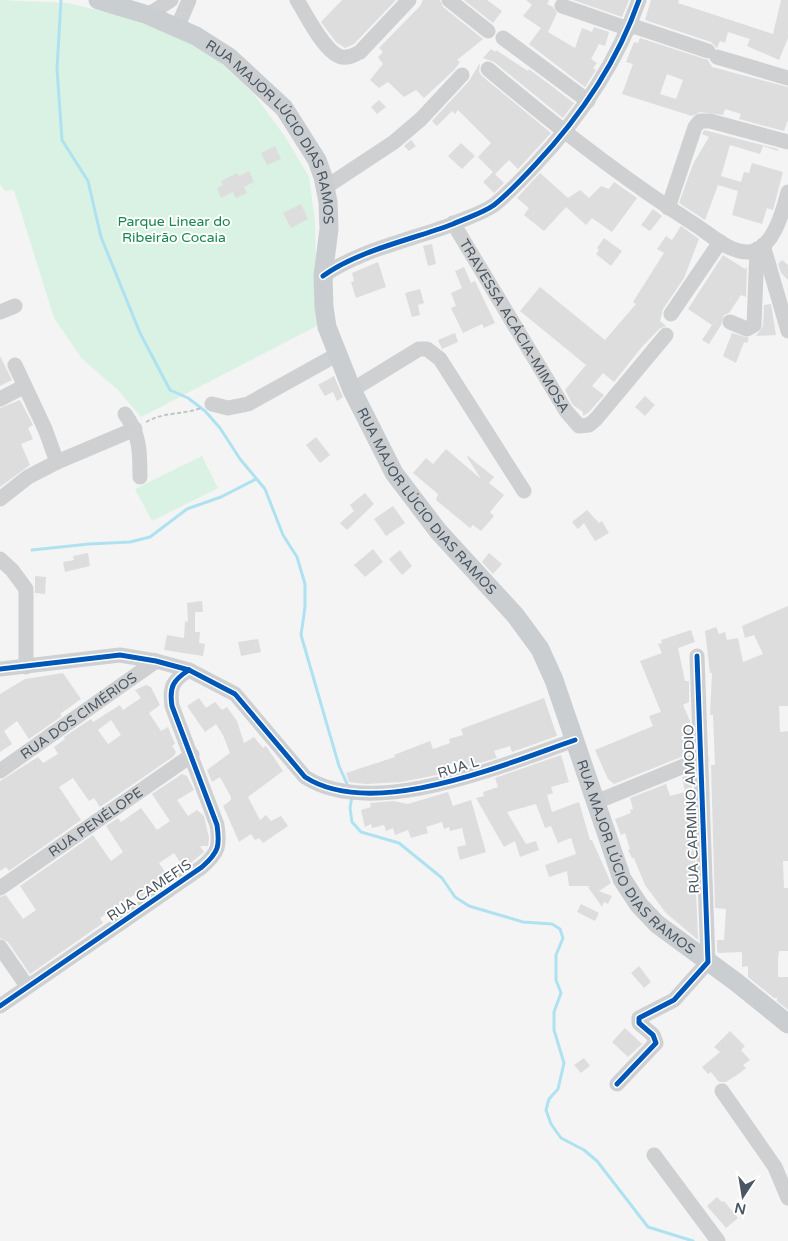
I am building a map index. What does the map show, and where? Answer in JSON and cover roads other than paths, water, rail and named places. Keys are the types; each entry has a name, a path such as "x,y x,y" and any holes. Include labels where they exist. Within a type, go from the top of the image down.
{"main road":[{"name":"RUA MAJOR LÚCIO DIAS RAMOS","path":"98,0 148,15 196,36 229,57 284,108 317,160 326,187 329,229 334,258 323,276 327,327 352,390 394,473 438,531 515,615 540,649 575,740 622,879 639,905 656,924 788,1024"}],"street":[{"path":"148,15 171,0"},
{"path":"178,28 189,0"},
{"path":"297,0 327,47 340,57 350,57 360,52 409,0"},
{"path":"449,0 488,32"},
{"path":"334,258 454,223 492,206 503,197 564,133 588,101 607,72 630,27 639,0"},
{"path":"562,6 788,78"},
{"path":"503,38 588,101"},
{"path":"488,69 564,133 668,208 720,242 739,250 749,252 760,247 776,225 788,192"},
{"path":"326,187 394,142 462,74"},
{"path":"668,208 696,127 703,120 788,142"},
{"name":"TRAVESSA ACÁCIA-MIMOSA","path":"454,223 566,412 579,426 589,425 596,419 666,335"},
{"path":"671,314 720,242"},
{"path":"730,322 747,330 754,325 760,247"},
{"path":"760,247 788,331"},
{"path":"0,312 15,306"},
{"path":"352,390 419,349 427,349 434,352 452,377 524,491"},
{"path":"212,404 228,408 248,404 338,354"},
{"path":"14,365 44,429 56,462"},
{"path":"0,399 24,387"},
{"path":"125,414 135,428 140,451 140,478"},
{"path":"0,499 35,473 135,428"},
{"path":"0,559 18,577 27,594 26,667"},
{"name":"RUA L","path":"0,669 120,655 156,661 189,670 235,694 305,776 317,784 351,791 406,791 434,786 575,740"},
{"name":"RUA CARMINO AMODIO","path":"697,656 708,962"},
{"name":"RUA DOS CIMÉRIOS","path":"0,771 156,661"},
{"name":"RUA CAMEFIS","path":"0,1006 26,986 202,867 214,856 219,843 217,825 172,706 170,694 171,686 176,678 189,670"},
{"name":"RUA PENÉLOPE","path":"2,882 192,755"},
{"path":"596,802 701,758"},
{"path":"0,947 26,986"},
{"path":"617,1084 656,1042 653,1035 638,1023 639,1018 674,1000 708,962"},
{"path":"722,1091 775,1167 788,1198"},
{"path":"654,1155 718,1241"}],"waterway":[{"path":"61,0 57,69 62,140 88,181 101,237 140,333 170,390 188,398 205,411 220,428 240,459 265,489 283,535 297,557 305,584 305,607 301,635 339,766 348,786"},
{"path":"32,550 130,542 150,537 187,509 221,497 256,479"},
{"path":"352,796 350,808 352,822 361,832 399,843 442,878 455,897 469,906 523,922 552,924 560,929 563,938 556,955 556,980 561,993 554,1012 554,1030 564,1063 558,1089 549,1099 546,1110 551,1124 561,1138 584,1150 597,1161 648,1227 693,1241"}],"park label":[{"name":"Parque Linear do Ribeirão Cocaia","path":"174,230"}]}
